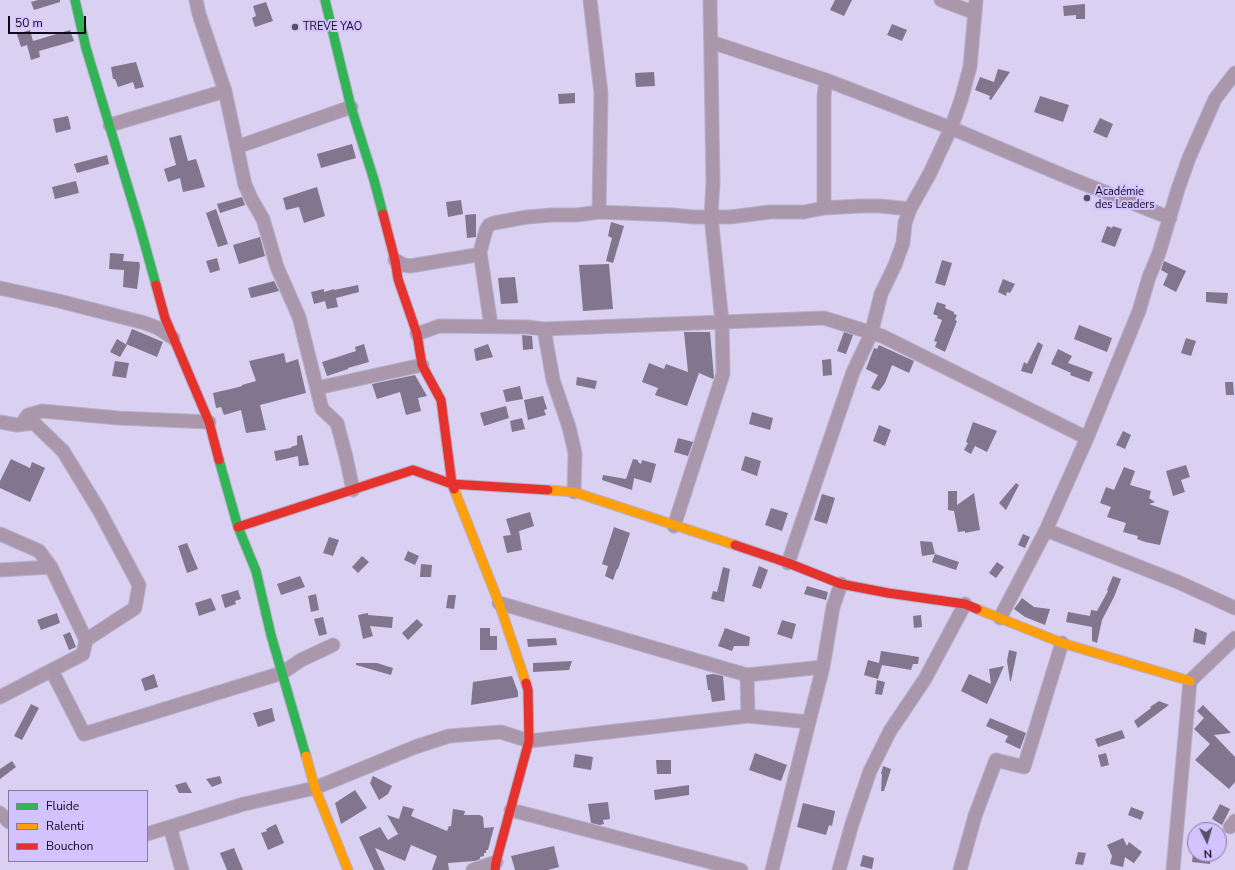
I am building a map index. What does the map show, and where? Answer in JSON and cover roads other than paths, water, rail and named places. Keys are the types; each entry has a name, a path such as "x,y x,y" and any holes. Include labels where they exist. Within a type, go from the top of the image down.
{"street":[{"path":"75,0 86,48 140,227 165,318 210,422 238,527 256,571 282,673 315,788 348,870"},
{"path":"196,0 199,14 225,91 245,185 263,219 277,268 299,317 322,409 337,423 353,490"},
{"path":"326,0 351,107 374,180 396,260 398,279 418,334 422,365 441,400 452,484 499,602 528,690 529,741 495,866 473,870"},
{"path":"590,0 601,93 599,212"},
{"path":"674,526 723,374 722,322 711,216 713,183 710,0"},
{"path":"941,0 975,13"},
{"path":"788,563 853,372 871,334 881,294 895,265 903,243 905,223 910,209 930,173 951,128 961,100 970,67 976,0"},
{"path":"711,42 826,80 951,128 1067,177 1170,218"},
{"path":"1000,618 1046,530 1088,438 1139,311 1189,158 1215,99 1235,74"},
{"path":"824,208 824,96 826,80"},
{"path":"110,125 225,91"},
{"path":"236,147 351,107"},
{"path":"491,326 480,252 486,230 489,225 494,223 527,217 577,215 599,212 693,217 730,217 770,212 804,212 824,208 880,206 910,209"},
{"path":"396,260 404,265 410,266 476,255 480,252"},
{"path":"0,288 145,322 158,328 173,338"},
{"path":"418,334 439,326 526,327 544,329 824,318 871,334 882,336 1088,438"},
{"path":"544,329 553,380 569,427 575,453 574,492"},
{"path":"317,388 422,365"},
{"path":"86,640 135,608 139,585 99,510 64,451 34,423 26,423 28,415 42,411 118,418 210,422"},
{"path":"0,422 17,425 34,423"},
{"path":"238,527 413,470 452,484 574,492 788,563 841,584 888,593 965,604 1062,643 1190,681"},
{"path":"1046,530 1178,582 1235,608"},
{"path":"0,534 40,551 51,567 86,640 83,654 0,697"},
{"path":"0,570 51,567"},
{"path":"772,870 823,667 833,607 841,584"},
{"path":"499,602 747,675 823,667"},
{"path":"839,870 852,824 870,772 890,731 925,679 965,604"},
{"path":"1173,870 1190,681 1235,638"},
{"path":"960,870 974,816 996,760 1024,767 1062,643"},
{"path":"52,671 84,734 282,673 301,660 333,645"},
{"path":"747,675 748,716"},
{"path":"148,834 244,804 315,788 415,747 449,736 501,732 529,741 748,716 809,722"},
{"path":"511,810 741,870"},
{"path":"0,813 8,821"},
{"path":"170,827 182,870"}],"place":[{"name":"TREVE YAO","path":"295,27"},
{"name":"Académie des Leaders","path":"1087,198"}]}
